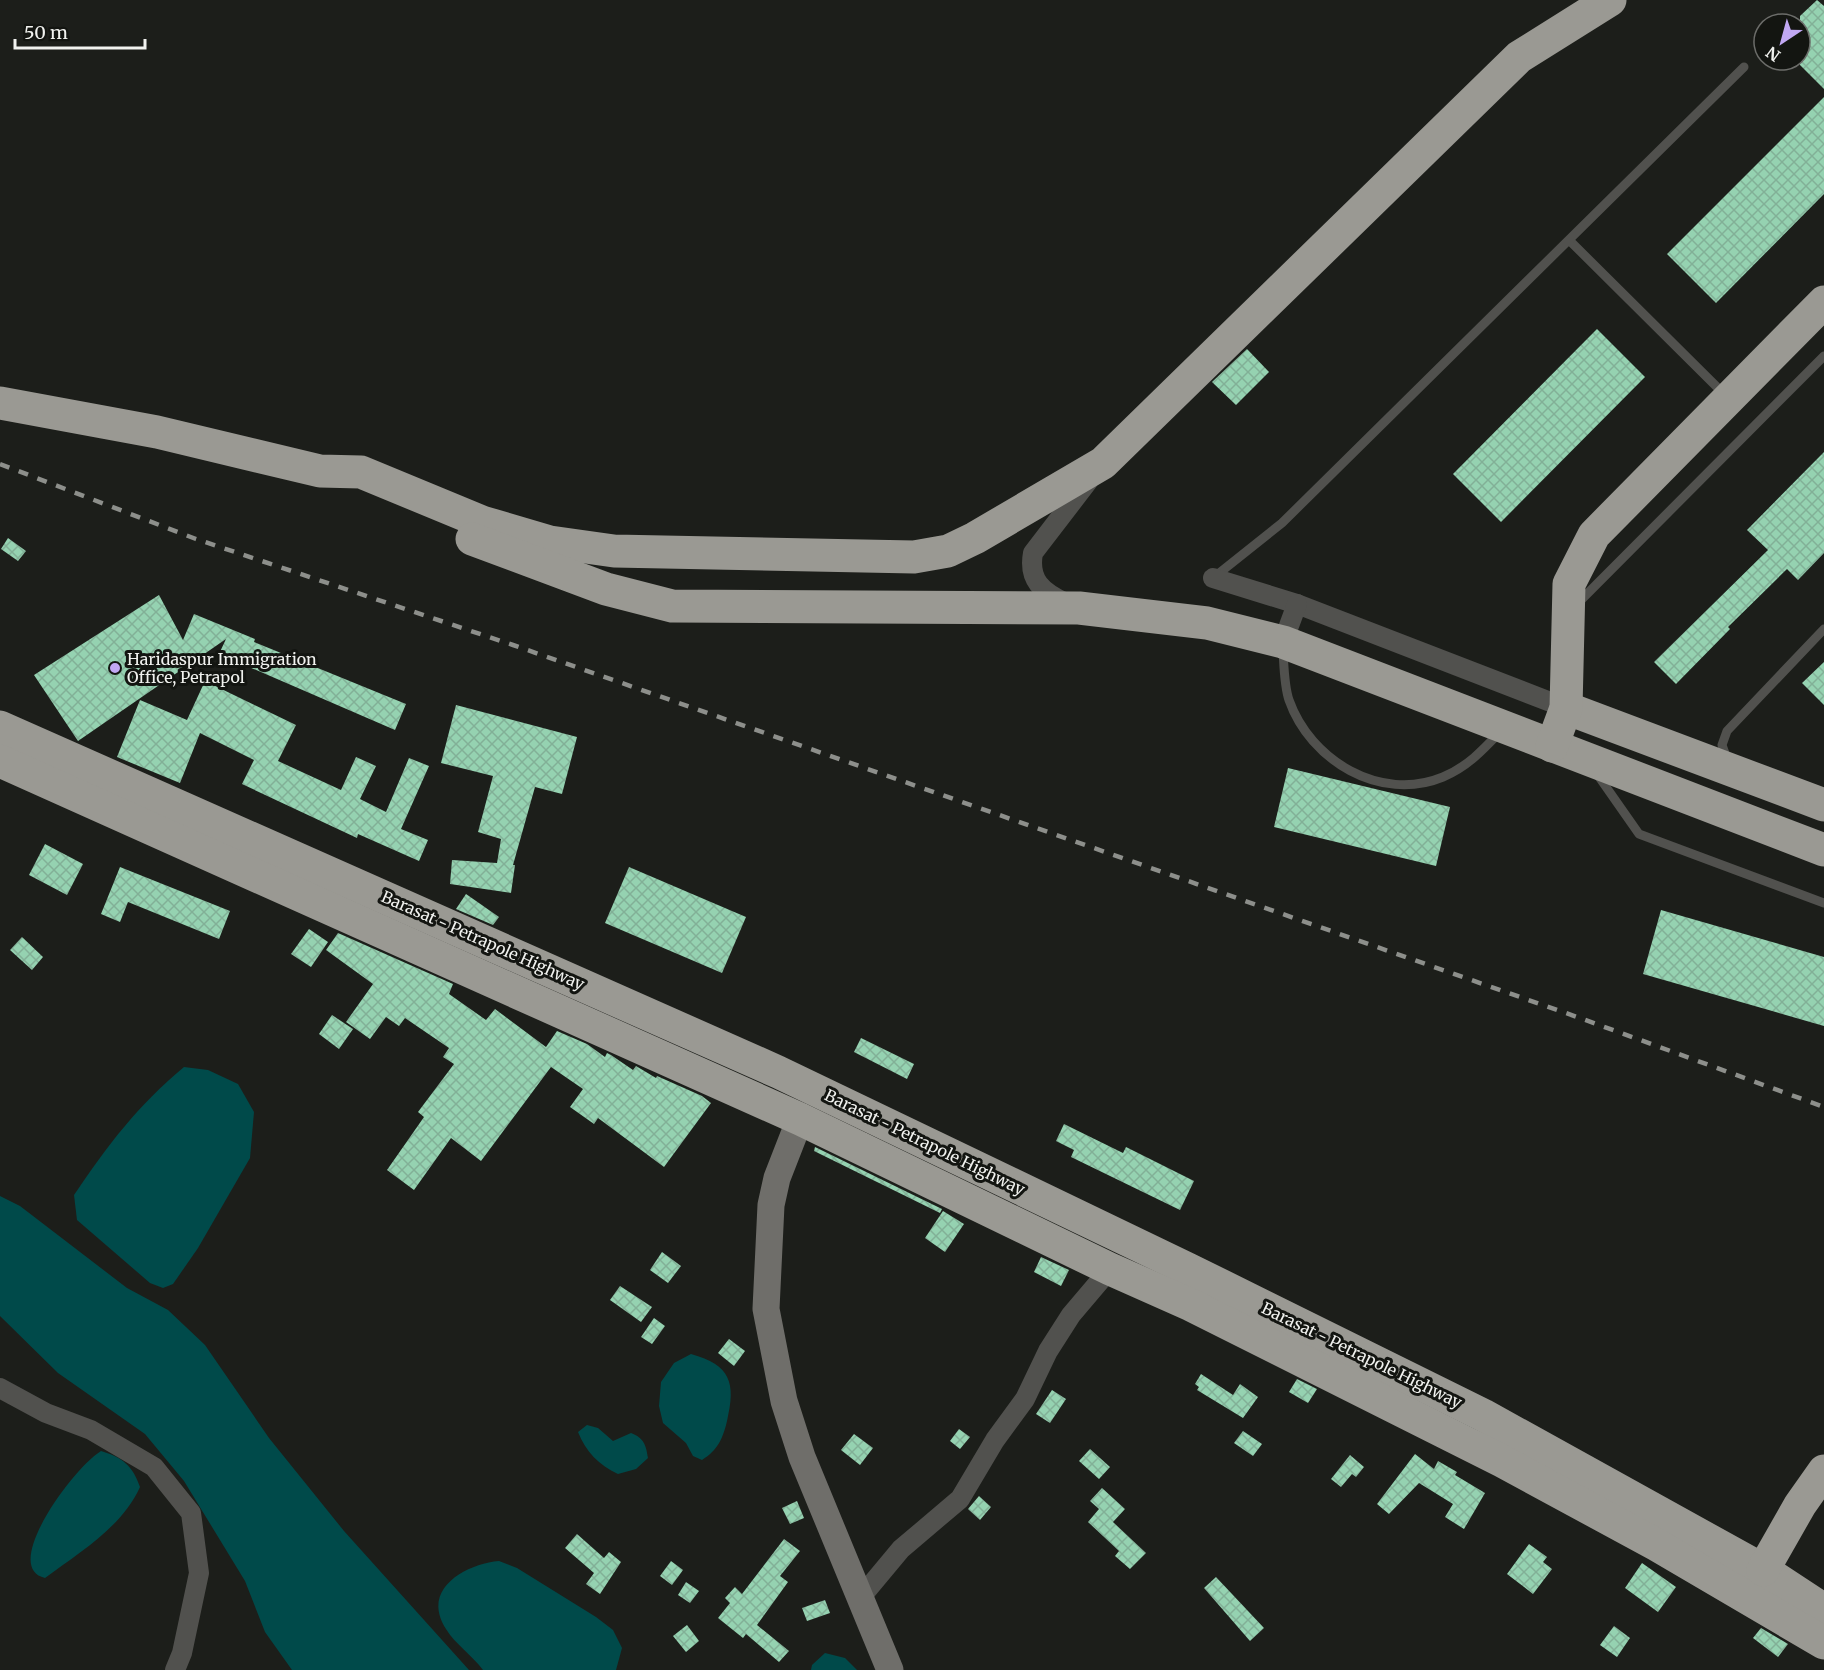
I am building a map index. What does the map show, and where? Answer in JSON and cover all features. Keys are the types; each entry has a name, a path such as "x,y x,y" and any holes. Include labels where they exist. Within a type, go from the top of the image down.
{"highway":[{"path":"0,403 157,432 320,471 361,472 482,522 550,542 614,551 914,556 948,551 975,538 1103,463 1519,57 1610,0"},
{"path":"1552,746 1566,708 1569,585 1594,534 1824,302"},
{"path":"320,471 355,493 544,567 606,589 672,606 1080,608 1207,623 1283,642 1824,850"},
{"path":"1566,708 1824,805"},
{"name":"Barasat - Petrapole Highway","path":"0,727 433,918 863,1112 1188,1269 1483,1415 1763,1570 1824,1610"},
{"name":"Barasat - Petrapole Highway","path":"0,761 800,1119 1110,1269 1191,1305 1502,1461 1657,1545 1824,1643"},
{"path":"1763,1570 1812,1504 1824,1471"}],"street":[{"path":"1080,608 1046,594 1038,585 1031,564 1038,543 1103,463"},
{"path":"1213,578 1297,604 1566,708"},
{"path":"1283,642 1297,604"},
{"path":"800,1119 777,1178 771,1205 766,1309 784,1401 797,1441 890,1670"},
{"path":"861,1597 901,1549 960,1499 995,1440 1025,1399 1048,1351 1071,1315 1110,1269"},
{"path":"0,1388 46,1413 91,1430 154,1467 191,1513 199,1573 182,1653 175,1670"}],"lane":[{"path":"1213,578 1282,524 1743,67"},
{"path":"1570,241 1728,399"},
{"path":"1568,613 1824,356"},
{"path":"1734,770 1722,745 1727,731 1824,628"},
{"path":"1283,642 1288,698 1305,733 1332,761 1366,778 1404,784 1442,777 1476,758 1504,728"},
{"path":"1587,760 1639,834 1824,903"}],"water":[{"path":"184,1067 208,1070 238,1084 254,1112 250,1158 198,1248 173,1284 163,1288 150,1283 77,1220 74,1195 124,1127 167,1081"},
{"path":"0,1196 20,1206 127,1288 168,1310 205,1345 269,1438 344,1531 469,1670 292,1670 265,1632 245,1581 184,1481 145,1434 58,1373 0,1316"},
{"path":"691,1354 715,1364 727,1377 730,1386 730,1408 724,1433 716,1448 702,1460 693,1456 686,1443 663,1423 659,1406 661,1382 674,1363"},
{"path":"587,1425 598,1428 613,1441 631,1433 639,1437 644,1442 648,1458 636,1469 618,1474 599,1462 585,1446 578,1432"},
{"path":"101,1451 126,1463 134,1473 140,1487 111,1527 45,1578 33,1570 31,1556 35,1538 59,1496 88,1461"},
{"path":"499,1561 517,1568 613,1630 622,1648 616,1670 483,1670 446,1629 439,1615 439,1602 450,1581 461,1573 473,1567"},
{"path":"825,1653 845,1658 857,1670 811,1670 812,1665"}],"building":[{"path":"1817,0 1824,6 1824,89 1807,72 1812,72 1812,12 1804,12"},
{"path":"1824,97 1824,194 1716,303 1667,254"},
{"path":"1597,329 1645,377 1501,522 1453,474"},
{"path":"1247,349 1269,372 1236,405 1212,382"},
{"path":"1824,452 1824,553 1798,580 1787,569 1728,627 1730,629 1676,684 1654,662 1768,550 1747,530"},
{"path":"8,538 26,551 18,561 1,549"},
{"name":"Haridaspur Immigration Office, Petrapol","path":"159,595 183,640 194,614 255,639 254,642 406,704 395,730 219,654 226,639 78,741 34,675"},
{"path":"1824,662 1824,705 1802,683"},
{"path":"205,681 296,725 278,761 341,790 356,757 376,766 360,799 386,812 409,758 429,766 401,829 428,840 419,861 358,834 357,838 242,784 254,760 200,733 180,783 117,757 140,700 187,720"},
{"path":"456,705 577,737 562,794 535,787 513,865 515,865 511,893 450,884 452,860 497,863 501,839 478,832 493,776 441,763"},
{"path":"1288,768 1450,807 1436,866 1274,827"},
{"path":"45,844 83,864 67,895 29,875"},
{"path":"120,867 230,911 219,939 128,902 120,922 101,914"},
{"path":"629,867 746,917 722,973 605,923"},
{"path":"466,894 499,917 493,925 456,909"},
{"path":"1661,910 1824,957 1824,1026 1643,974"},
{"path":"309,929 328,942 311,967 291,954"},
{"path":"338,933 453,984 449,994 486,1020 495,1009 546,1047 557,1031 587,1044 605,1057 607,1053 633,1070 636,1066 656,1078 657,1076 702,1096 711,1103 664,1167 598,1118 594,1124 570,1107 583,1089 551,1067 481,1161 451,1138 414,1190 387,1170 424,1117 418,1112 454,1064 443,1057 449,1048 405,1018 399,1026 386,1017 370,1039 346,1022 373,984 326,950"},
{"path":"22,937 43,957 32,970 10,950"},
{"path":"332,1015 353,1029 339,1049 319,1034"},
{"path":"861,1038 914,1064 907,1079 854,1052"},
{"path":"1064,1124 1123,1153 1126,1147 1194,1181 1180,1210 1071,1157 1074,1150 1056,1141"},
{"path":"815,1147 942,1209 940,1213 814,1151"},
{"path":"943,1211 964,1224 945,1252 925,1238"},
{"path":"662,1252 681,1266 668,1283 650,1270"},
{"path":"1041,1257 1069,1270 1061,1286 1034,1272"},
{"path":"620,1286 652,1307 641,1322 610,1300"},
{"path":"654,1318 665,1326 652,1344 641,1337"},
{"path":"729,1339 745,1351 734,1366 718,1353"},
{"path":"1201,1374 1233,1395 1240,1384 1258,1397 1243,1418 1197,1390 1199,1387 1195,1384"},
{"path":"1297,1379 1317,1389 1308,1403 1289,1392"},
{"path":"1052,1390 1066,1399 1050,1423 1036,1414"},
{"path":"959,1429 970,1437 960,1449 950,1441"},
{"path":"1243,1431 1262,1444 1253,1456 1234,1443"},
{"path":"854,1434 873,1448 860,1465 841,1450"},
{"path":"1090,1449 1110,1467 1099,1479 1079,1461"},
{"path":"1415,1454 1434,1469 1438,1461 1457,1472 1455,1475 1485,1493 1464,1529 1445,1517 1453,1504 1419,1483 1389,1514 1377,1504"},
{"path":"1350,1455 1364,1467 1356,1477 1352,1474 1341,1487 1331,1479"},
{"path":"1102,1488 1125,1509 1113,1522 1146,1553 1130,1569 1115,1556 1119,1551 1088,1522 1099,1509 1090,1501"},
{"path":"979,1496 991,1507 980,1520 968,1509"},
{"path":"797,1501 804,1518 790,1524 782,1508"},
{"path":"577,1534 604,1558 609,1552 621,1562 600,1594 586,1584 594,1573 565,1548"},
{"path":"784,1539 800,1551 780,1576 788,1582 757,1625 789,1651 779,1662 746,1634 743,1638 718,1618 730,1603 725,1598 735,1587 742,1594"},
{"path":"1529,1544 1547,1557 1543,1562 1552,1569 1533,1594 1507,1574"},
{"path":"671,1561 683,1570 672,1585 660,1576"},
{"path":"1642,1563 1676,1587 1658,1612 1625,1588"},
{"path":"1216,1577 1264,1628 1250,1641 1204,1588"},
{"path":"686,1582 699,1591 690,1603 678,1595"},
{"path":"825,1600 830,1613 807,1621 802,1608"},
{"path":"687,1625 699,1641 686,1652 673,1636"},
{"path":"1614,1626 1630,1638 1617,1657 1600,1645"},
{"path":"1761,1628 1788,1644 1778,1657 1753,1638"}],"railway":[{"path":"0,464 196,539 513,645 1580,1018 1824,1107"}],"place":[{"name":"Haridaspur Immigration Office, Petrapol","path":"115,668"}]}
